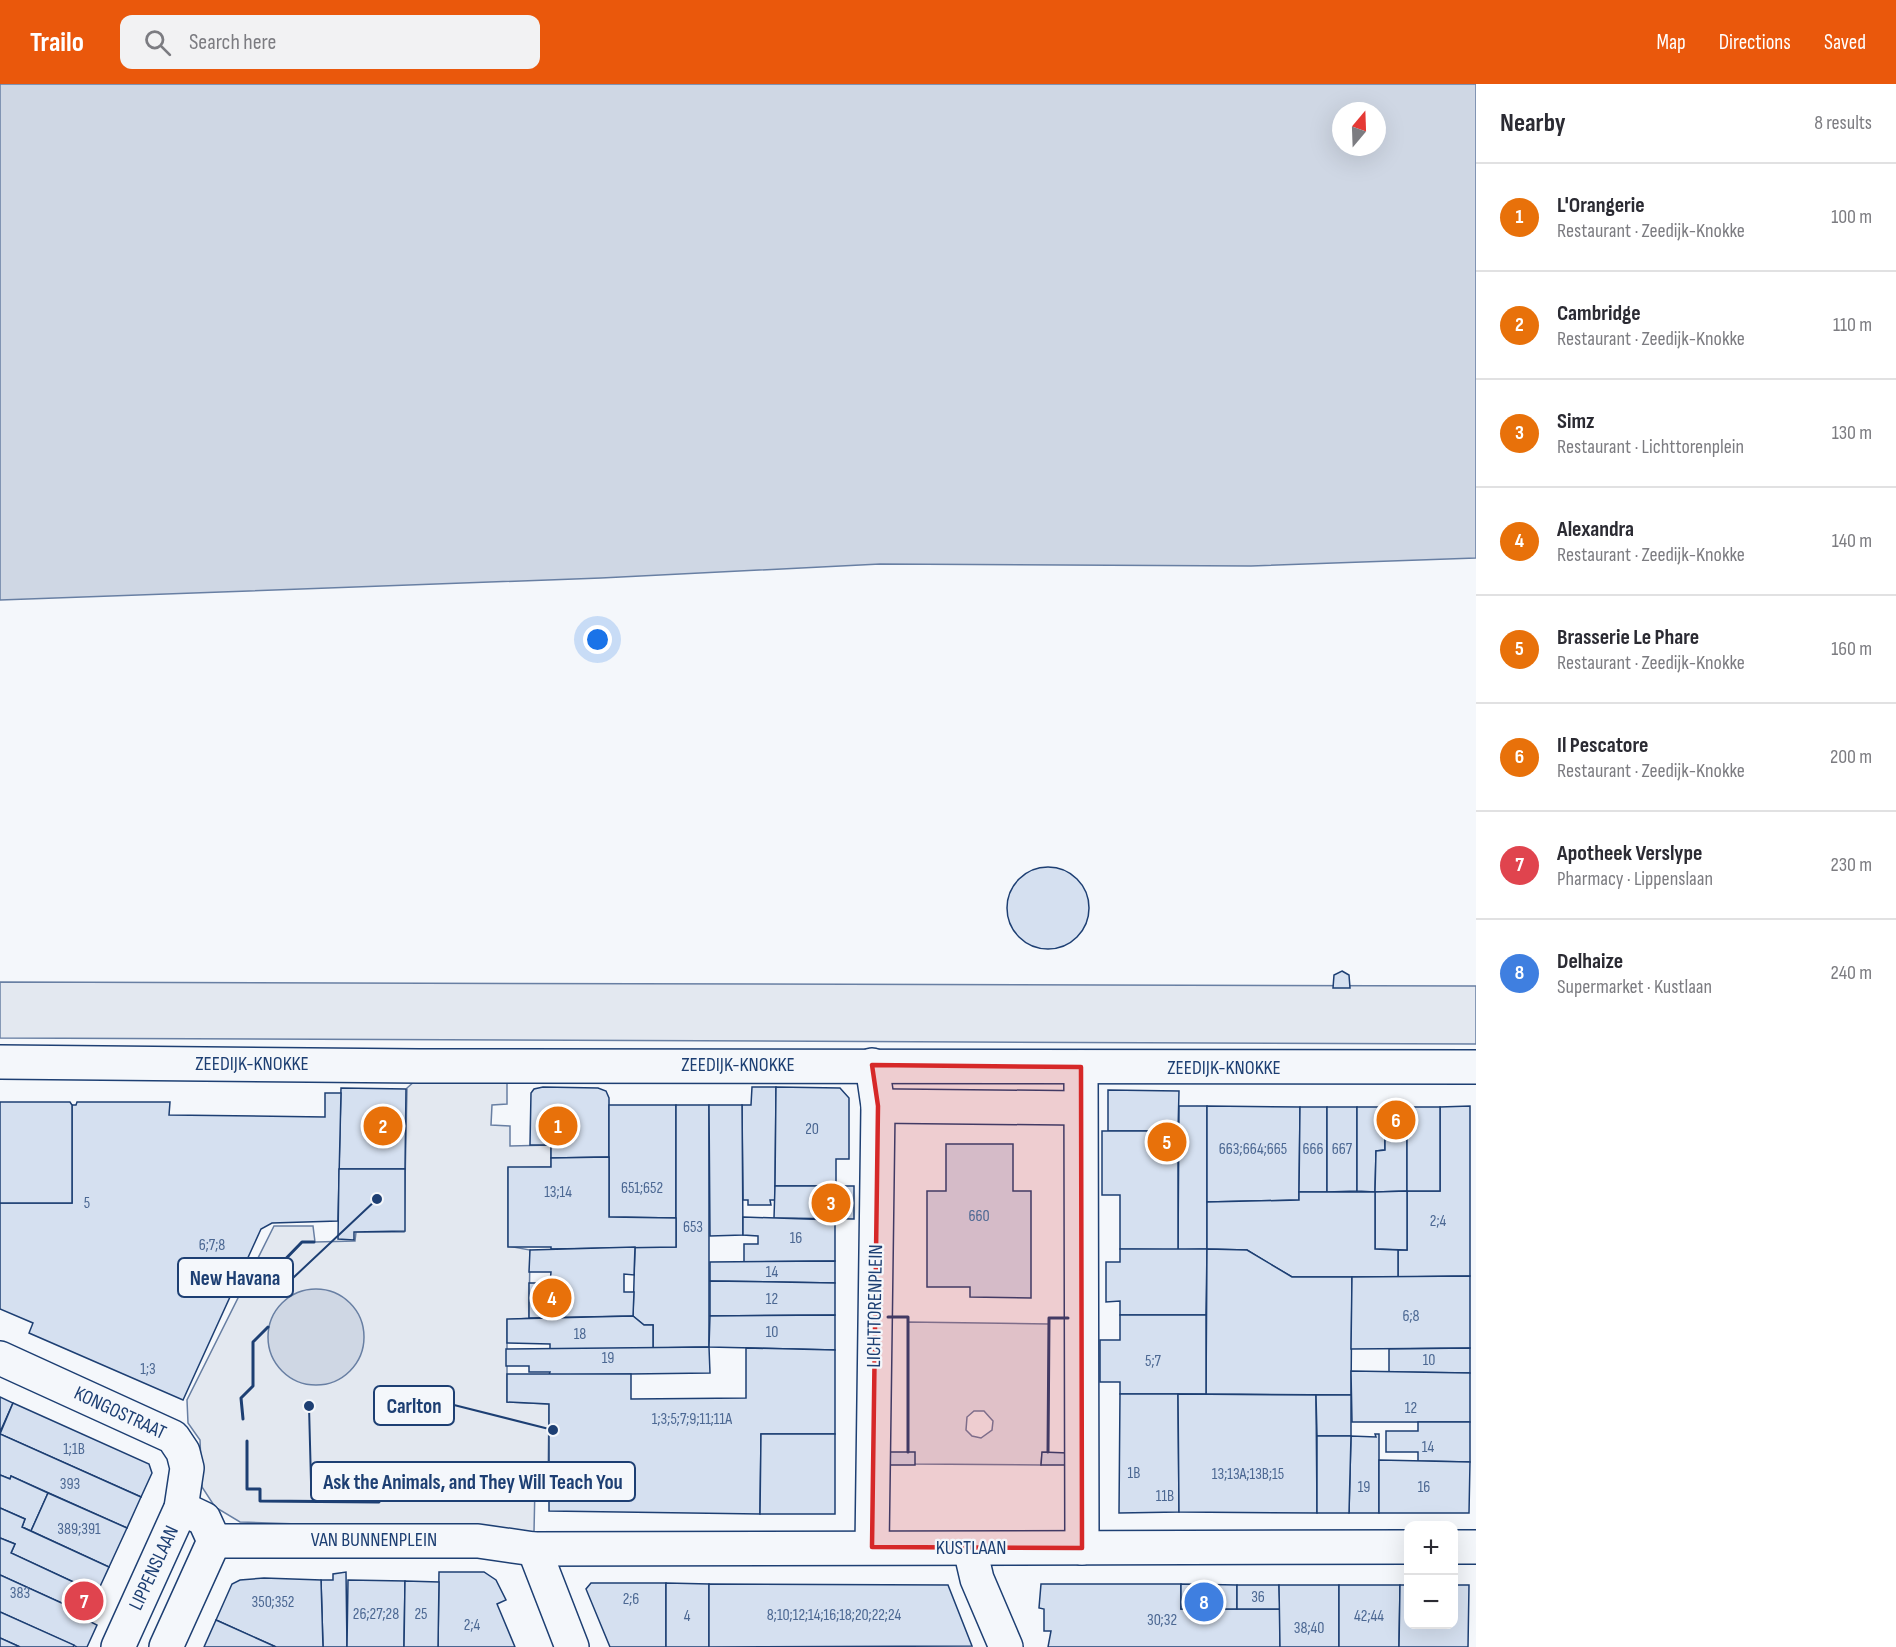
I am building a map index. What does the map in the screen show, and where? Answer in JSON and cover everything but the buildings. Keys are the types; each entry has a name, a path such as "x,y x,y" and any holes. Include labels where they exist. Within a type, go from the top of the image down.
{"street":[{"name":"ZEEDIJK-KNOKKE","path":"0,1062 1476,1067"},
{"name":"LICHTTORENPLEIN","path":"872,1065 878,1106 872,1547"},
{"path":"1081,1067 1082,1548"},
{"path":"878,1106 1080,1108"},
{"name":"KONGOSTRAAT","path":"0,1358 173,1437 183,1452 187,1468 181,1508"},
{"name":"LIPPENSLAAN","path":"118,1647 181,1508 204,1519 213,1541"},
{"path":"166,1647 213,1541"},
{"name":"VAN BUNNENPLEIN","path":"213,1541 478,1541 534,1549"},
{"name":"KUSTLAAN","path":"534,1549 1404,1547"},
{"path":"1458,1547 1476,1547"},
{"path":"534,1549 572,1647"},
{"path":"970,1549 978,1579 1006,1647"}],"highlighted area":[{"path":"872,1065 1081,1067 1082,1548 872,1547 878,1106"}],"shaded area":[{"path":"0,84 1476,84 1476,558 1251,566 880,564 601,578 0,600"},
{"path":"0,982 1476,986 1476,1044 0,1038"},
{"path":"416,1080 507,1080 507,1104 492,1105 491,1125 510,1126 510,1146 551,1145 551,1167 508,1168 508,1246 530,1250 529,1318 507,1320 507,1402 549,1404 548,1485 535,1485 534,1532 240,1522 215,1507 202,1487 200,1440 188,1423 187,1400 274,1226 313,1226 315,1242 355,1241 356,1232 404,1232 407,1088"},
{"path":"316,1289 334,1293 350,1303 360,1319 364,1337 360,1355 350,1371 334,1381 316,1385 298,1381 282,1371 272,1355 268,1337 272,1319 282,1303 298,1293"},
{"path":"908,1322 1049,1324 1048,1452 1042,1453 1041,1465 915,1464 908,1452","holes":["974,1411 984,1411 993,1421 992,1430 981,1438 972,1436 966,1430 967,1417"]}],"wall":[{"path":"269,1276 302,1242 314,1242"},
{"path":"888,1317 908,1317 908,1452"},
{"path":"1048,1452 1049,1318 1068,1318"},
{"path":"243,1419 241,1398 253,1386 253,1342 268,1327"},
{"path":"247,1441 247,1489 260,1489 260,1501 379,1502"}],"place":[{"name":"Il Pescatore","path":"1396,1120"},
{"name":"Cambridge","path":"383,1126"},
{"name":"L'Orangerie","path":"558,1126"},
{"name":"Brasserie Le Phare","path":"1167,1142"},
{"name":"New Havana","path":"377,1199"},
{"name":"Simz","path":"831,1203"},
{"name":"Alexandra","path":"552,1298"},
{"name":"Ask the Animals, and They Will Teach You","path":"309,1406"},
{"name":"Carlton","path":"553,1430"},
{"name":"Apotheek Verslype","path":"84,1601"},
{"name":"Delhaize","path":"1204,1602"}]}
